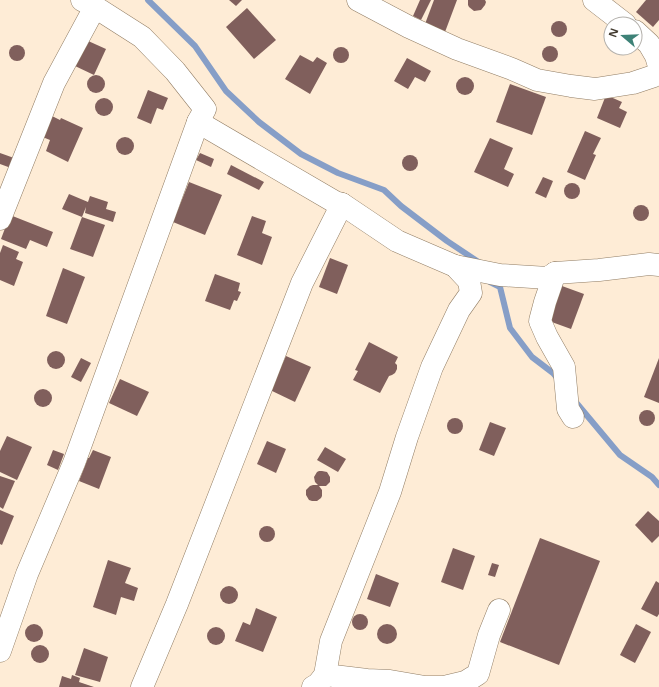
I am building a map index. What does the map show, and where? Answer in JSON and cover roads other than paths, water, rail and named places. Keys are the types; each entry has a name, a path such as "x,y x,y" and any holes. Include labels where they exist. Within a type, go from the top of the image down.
{"street":[{"path":"358,0 409,27 450,46 537,80 595,89 633,83 659,73"},
{"path":"594,0 615,16"},
{"path":"0,219 54,83 88,4 142,36 175,71 205,109 198,122 74,463 27,574 0,651"},
{"path":"643,38 649,44 656,56 659,66"},
{"path":"198,122 335,202 342,204 397,241 455,266 500,275 548,278 555,273 649,264 659,265"},
{"path":"148,685 177,604 302,283 342,204"},
{"path":"455,266 469,281 471,293 459,310 432,367 407,437 390,492 331,641 319,681 390,681 425,687 444,687 465,682 478,674 489,635 499,610"},
{"path":"555,273 540,321 564,367 568,410 573,417"}],"waterway":[{"path":"148,0 195,46 226,91 259,122 301,154 338,173 384,190 401,206 479,263"},
{"path":"490,282 500,287 510,328 532,357 553,373 559,380"},
{"path":"574,400 620,455 652,477 659,485"}]}
